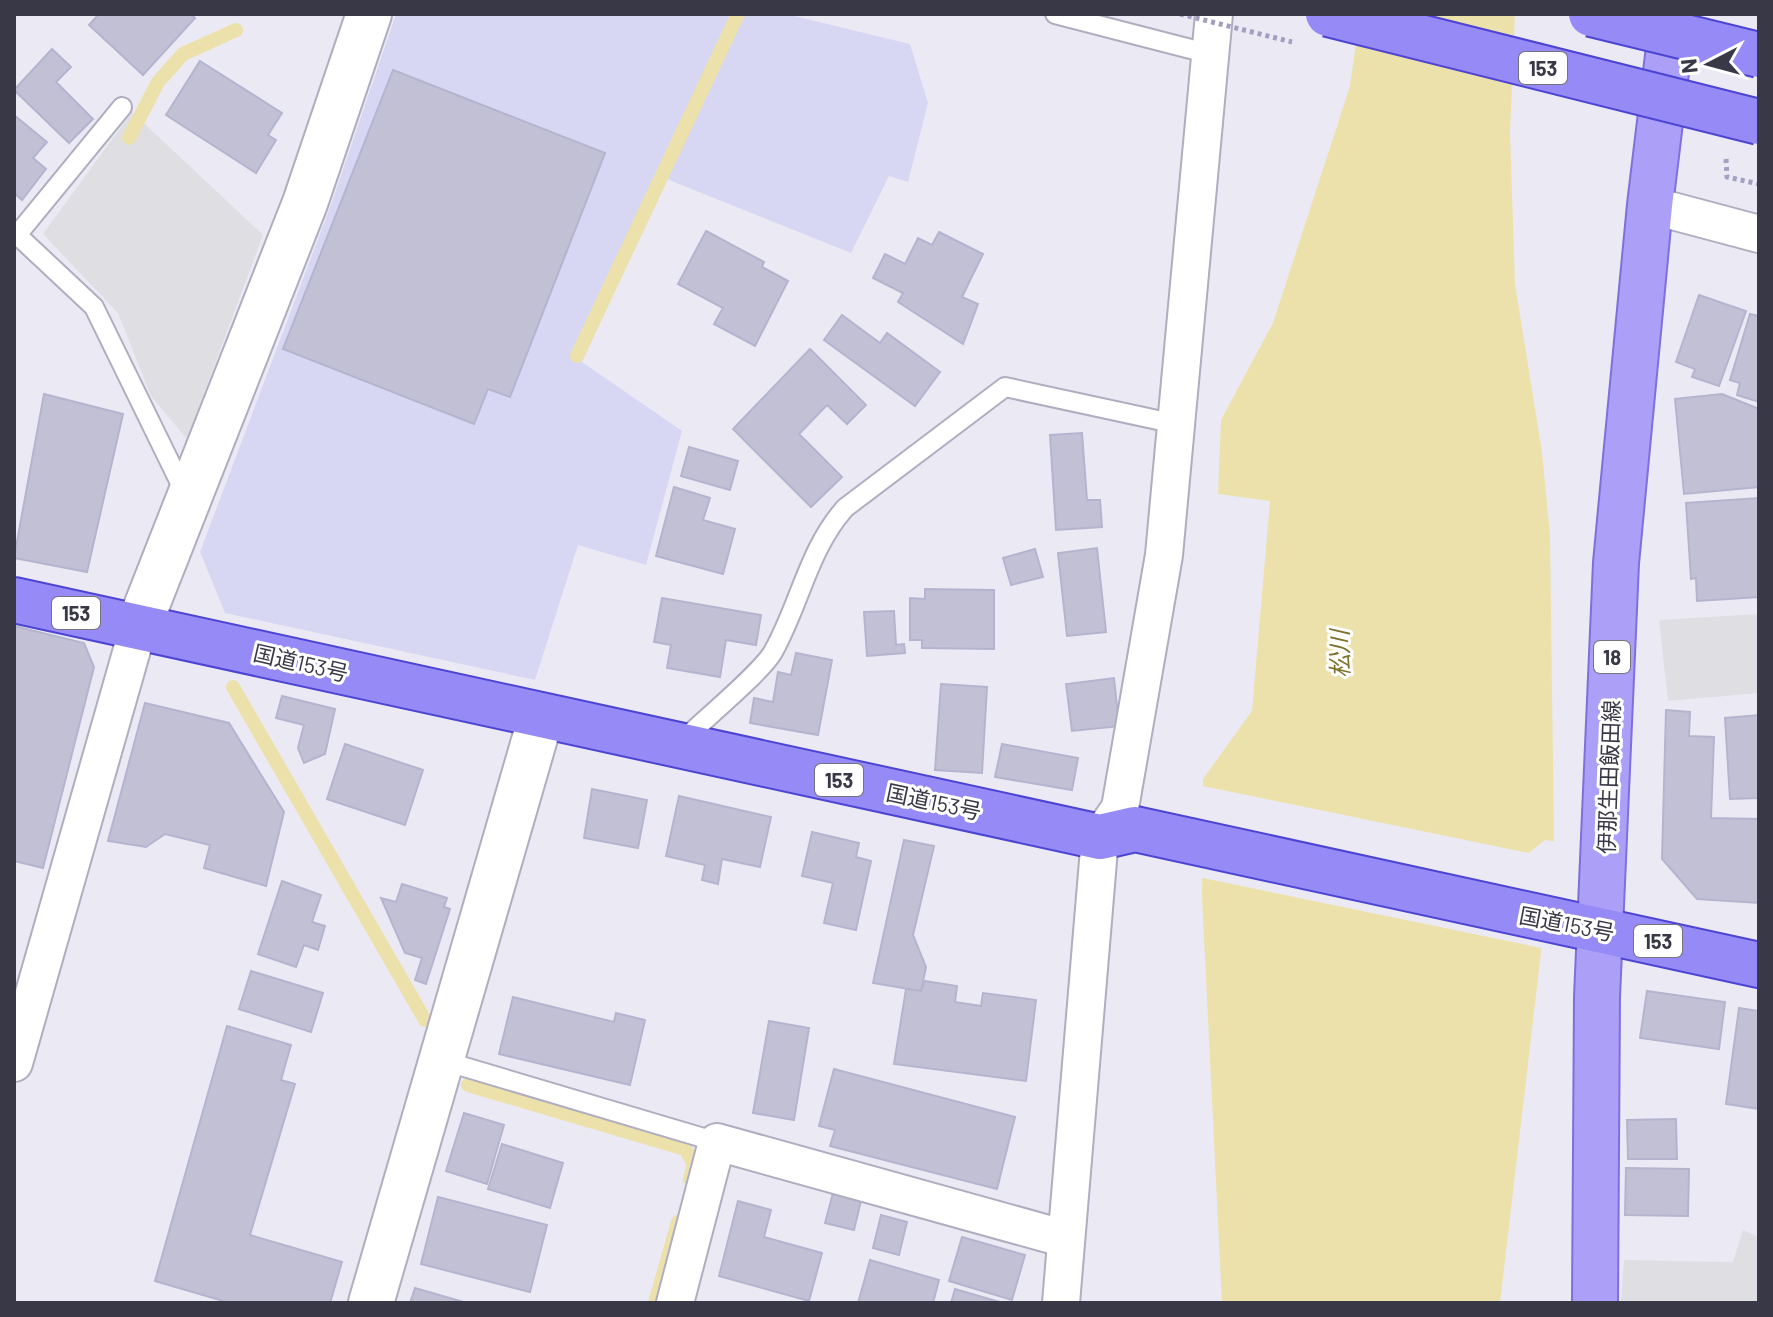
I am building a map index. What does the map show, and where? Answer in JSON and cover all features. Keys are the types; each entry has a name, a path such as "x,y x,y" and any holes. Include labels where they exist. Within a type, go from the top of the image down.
{"highway":[{"name":"153","path":"1328,14 1759,122"},
{"path":"1591,14 1759,55"},
{"name":"国道153号","path":"14,600 139,625 541,717 1600,928 1759,965"}],"main road":[{"name":"伊那生田飯田線","path":"1595,1303 1600,928 1616,563 1650,205 1673,14"}],"street":[{"path":"14,1063 139,625 305,203 369,14"},
{"path":"1061,1303 1066,1239 1120,808 1164,555 1214,14"},
{"path":"1650,205 1759,234"},
{"path":"371,1303 541,717"},
{"path":"675,1303 717,1142 1066,1239"}],"lane":[{"path":"1055,14 1210,54"},
{"path":"122,107 16,233 94,307 188,499"},
{"path":"678,745 772,654 826,529 845,508 1005,387 1176,424"},
{"path":"441,1060 717,1142"}],"path":[{"path":"1725,150 1727,177 1759,184"}],"shaded area":[{"path":"396,14 786,14 910,44 928,103 908,182 889,176 851,253 659,176 582,362 682,431 646,565 578,545 535,680 225,613 200,552 332,202"},
{"path":"132,112 263,235 187,439 151,396 118,313 43,234"},
{"path":"1759,614 1759,693 1668,701 1659,620"},
{"path":"1743,1230 1759,1237 1759,1303 1621,1303 1624,1260 1733,1262"}],"water":[{"name":"松川","path":"1360,14 1515,14 1510,132 1515,284 1542,452 1550,535 1554,841 1500,1303 1222,1303 1202,897 1203,779 1252,711 1270,501 1218,494 1221,420 1273,323 1350,86"}],"pier":[{"path":"1198,785 1529,853 1545,840 1558,842 1546,949 1198,877"}],"building":[{"path":"99,14 191,14 195,18 143,75 89,25"},
{"path":"52,49 71,67 56,82 93,119 69,143 14,90"},
{"path":"200,61 282,113 268,135 276,140 256,173 166,115"},
{"path":"393,70 605,153 510,397 488,389 474,424 283,349"},
{"path":"14,115 47,142 33,158 46,169 22,200 14,193"},
{"path":"706,231 764,262 762,267 788,281 755,346 714,324 723,308 678,284"},
{"path":"939,232 983,254 962,297 978,304 963,344 898,302 903,293 873,278 885,254 905,264 918,238 932,245"},
{"path":"1699,295 1746,311 1719,386 1692,377 1695,369 1676,362"},
{"path":"1750,314 1759,316 1759,402 1737,395 1740,383 1730,380"},
{"path":"842,315 880,343 887,333 940,372 915,406 824,340"},
{"path":"810,349 866,405 847,424 827,405 799,434 842,477 811,507 733,429"},
{"path":"44,394 123,414 87,572 14,558"},
{"path":"1722,394 1759,409 1759,487 1684,494 1675,399"},
{"path":"1082,433 1087,500 1100,500 1102,527 1056,530 1050,435"},
{"path":"689,447 738,461 730,490 681,476"},
{"path":"674,487 710,498 703,520 735,529 723,574 656,556"},
{"path":"1759,498 1759,597 1697,601 1696,578 1691,579 1686,503"},
{"path":"1097,548 1106,632 1067,636 1058,553"},
{"path":"1035,549 1043,577 1011,585 1003,558"},
{"path":"925,589 994,590 994,649 922,648 922,640 910,640 910,598 925,599"},
{"path":"662,598 761,615 756,645 726,640 720,677 667,668 671,645 654,642"},
{"path":"894,611 896,645 904,644 905,653 867,656 864,612"},
{"path":"14,626 84,643 94,667 43,868 14,861"},
{"path":"796,653 832,660 818,735 750,723 754,698 773,702 778,672 791,675"},
{"path":"1114,678 1119,726 1072,731 1066,684"},
{"path":"941,684 987,687 982,773 935,770"},
{"path":"282,696 335,709 325,754 304,763 298,748 304,725 276,718"},
{"path":"145,703 229,723 284,812 266,886 204,868 210,845 165,834 146,847 108,841"},
{"path":"1666,710 1690,712 1689,736 1714,737 1711,818 1759,819 1759,903 1697,899 1662,859"},
{"path":"1759,715 1759,798 1730,799 1725,718"},
{"path":"345,744 423,770 405,825 327,799"},
{"path":"1002,744 1078,758 1072,790 995,777"},
{"path":"592,789 647,800 638,848 584,838"},
{"path":"679,796 771,817 760,867 722,859 718,884 702,880 705,865 666,856"},
{"path":"812,832 859,843 856,857 871,861 856,930 824,923 833,883 802,876"},
{"path":"904,840 934,846 913,935 926,967 921,991 873,983"},
{"path":"282,881 321,895 312,922 325,926 318,950 304,945 296,967 258,954"},
{"path":"402,884 447,898 444,907 450,909 426,984 415,980 422,958 405,953 381,898 396,902"},
{"path":"251,971 323,993 311,1032 239,1009"},
{"path":"925,981 957,986 955,1002 981,1006 983,993 1036,1000 1026,1081 894,1064 906,989 921,991"},
{"path":"1647,991 1725,1002 1719,1049 1640,1038"},
{"path":"513,997 614,1022 616,1013 645,1020 630,1085 499,1054"},
{"path":"1739,1008 1759,1011 1759,1109 1726,1104"},
{"path":"769,1021 809,1028 794,1120 753,1113"},
{"path":"227,1026 291,1045 281,1080 295,1084 250,1235 342,1262 330,1303 230,1303 155,1281"},
{"path":"834,1069 1015,1117 997,1189 830,1146 835,1130 819,1126"},
{"path":"464,1113 504,1125 487,1184 446,1171"},
{"path":"1676,1119 1677,1159 1628,1159 1627,1120"},
{"path":"502,1144 563,1163 550,1208 488,1189"},
{"path":"1626,1168 1689,1169 1688,1216 1625,1215"},
{"path":"833,1193 861,1201 854,1230 825,1223"},
{"path":"438,1197 547,1225 530,1292 421,1264"},
{"path":"738,1201 771,1210 764,1237 822,1253 809,1301 719,1276"},
{"path":"881,1215 907,1222 899,1255 873,1248"},
{"path":"962,1237 1025,1255 1012,1300 949,1281"},
{"path":"870,1260 939,1280 933,1303 858,1303"},
{"path":"415,1288 467,1303 410,1303"},
{"path":"955,1289 1003,1303 951,1303"}],"waterway":[{"path":"577,356 738,14"},
{"path":"129,138 158,82 183,54 236,30"},
{"path":"233,687 425,1020"},
{"path":"468,1085 685,1149 694,1164 690,1179"},
{"path":"655,1303 678,1222"}]}
